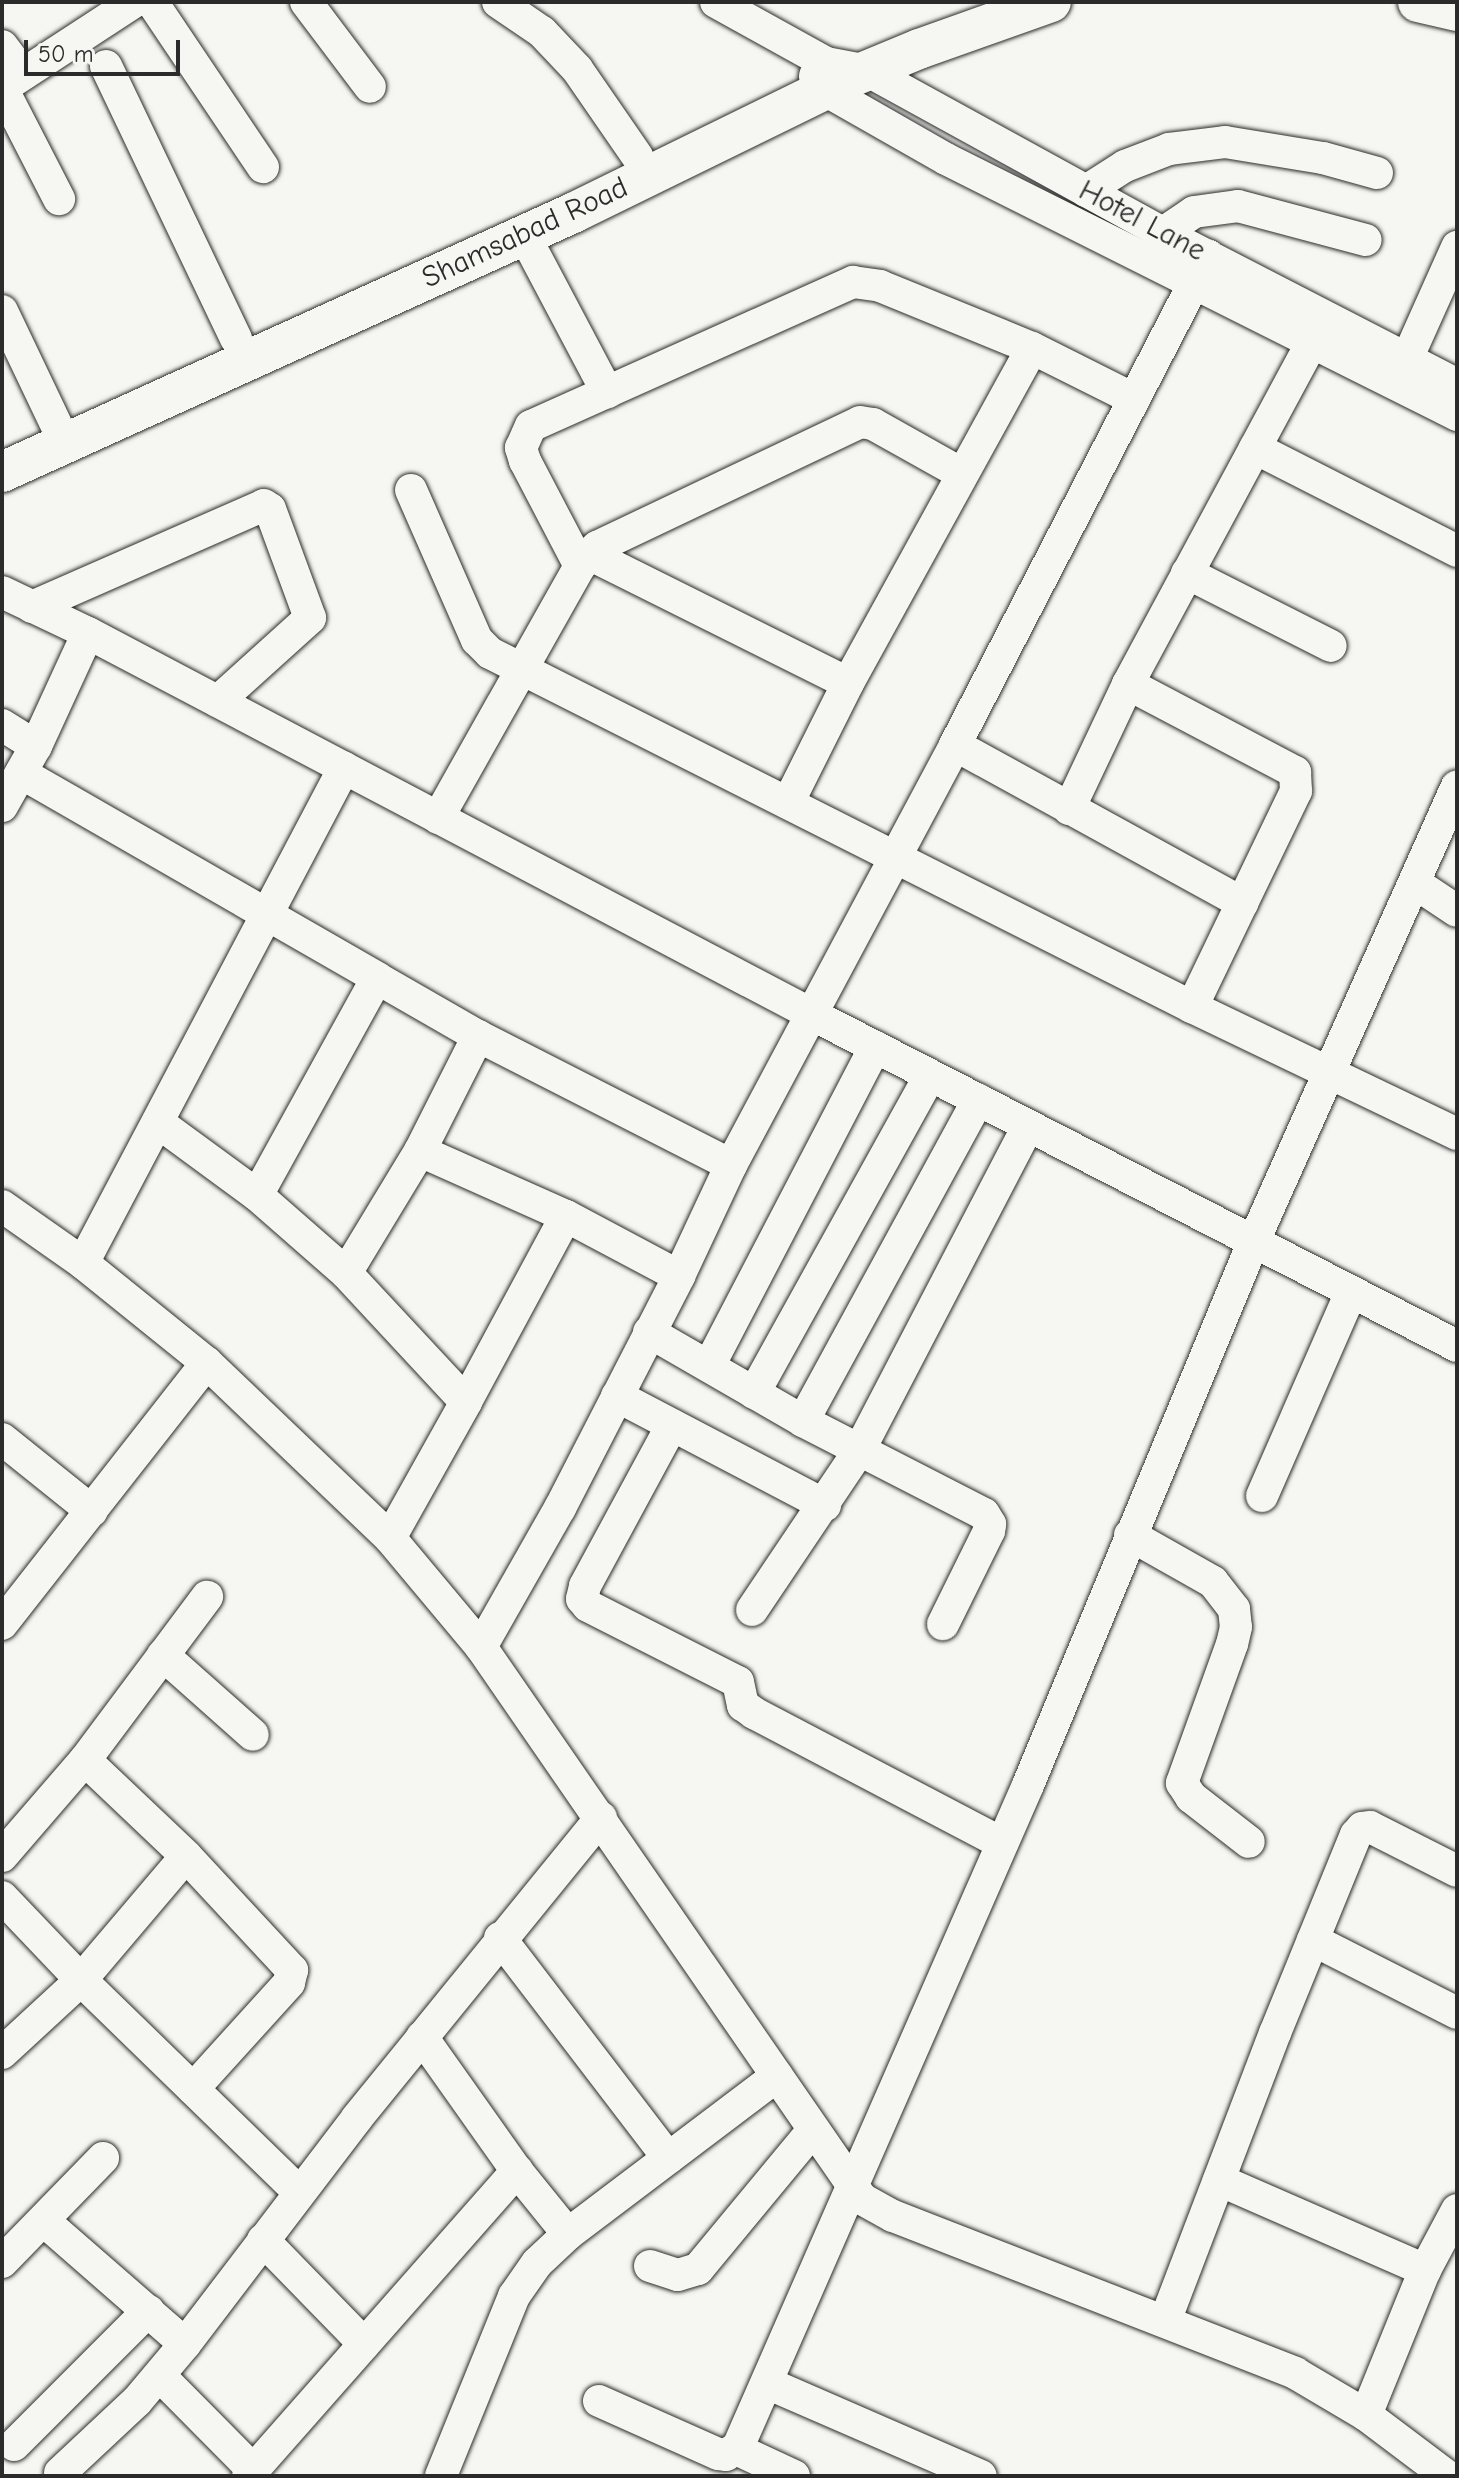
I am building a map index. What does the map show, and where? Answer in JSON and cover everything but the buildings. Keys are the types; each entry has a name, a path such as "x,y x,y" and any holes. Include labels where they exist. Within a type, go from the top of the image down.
{"main road":[{"name":"Shamsabad Road","path":"2,447 821,75 971,2"},
{"name":"Shamsabad Road","path":"2,472 524,235 821,75 868,71 1051,2"},
{"path":"1418,2 1457,11"}],"street":[{"path":"9,83 134,2"},
{"path":"152,2 263,167"},
{"path":"306,2 370,87"},
{"path":"498,2 542,32 577,69 637,156"},
{"path":"716,2 946,159 1200,270 1318,331 1457,415"},
{"path":"2,46 9,83 59,199"},
{"path":"106,66 236,339"},
{"name":"Hotel Lane","path":"868,71 1163,233 1200,270"},
{"path":"1086,191 1125,166 1169,149 1225,142 1323,158 1377,173"},
{"path":"1163,233 1194,212 1238,206 1366,240"},
{"path":"524,235 607,392"},
{"path":"1407,359 1457,247"},
{"path":"481,1647 560,1508 679,1276 731,1165 955,745 1200,270"},
{"path":"848,683 584,560 521,448 531,426 853,282 880,286 1032,348 1134,399"},
{"path":"2,311 56,424"},
{"path":"1318,331 1407,359 1457,385"},
{"path":"1069,809 1128,684 1318,331"},
{"path":"788,803 848,683 1032,348"},
{"path":"438,818 584,560 597,547 860,422 873,424 962,474"},
{"path":"1255,448 1457,551"},
{"path":"411,490 477,640 490,653 1192,1007 1332,1071 1457,1134"},
{"path":"32,607 264,505 270,509 310,618 218,701"},
{"path":"1187,573 1331,646"},
{"path":"2,592 88,633 930,1076 1457,1346"},
{"path":"2,806 29,760 88,633"},
{"path":"1128,684 1295,772 1296,791 1192,1007"},
{"path":"2,725 29,760 269,914 478,1036 731,1165"},
{"path":"955,745 1242,903"},
{"path":"83,1263 344,768"},
{"path":"726,2460 767,2383 853,2188 1002,1843 1253,1243 1457,786"},
{"path":"1415,883 1457,911"},
{"path":"257,1195 377,978"},
{"path":"346,1273 420,1151 478,1036"},
{"path":"709,1366 875,1047"},
{"path":"754,1393 930,1076"},
{"path":"803,1421 978,1100"},
{"path":"159,1123 257,1195 346,1273 466,1402"},
{"path":"752,1610 860,1449 1028,1126"},
{"path":"420,1151 566,1216 679,1276"},
{"path":"2,1206 83,1263 207,1363 390,1538 481,1647 601,1818 812,2131 862,2199 893,2216 1295,2373 1366,2415 1447,2476"},
{"path":"390,1538 566,1216"},
{"path":"1262,1496 1351,1292"},
{"path":"649,1332 803,1421 988,1519 989,1531 943,1624"},
{"path":"2,1624 207,1363"},
{"path":"617,1396 825,1505"},
{"path":"672,1425 585,1586 582,1599 588,1606 738,1682 743,1705 754,1713 1002,1843"},
{"path":"2,1439 92,1511"},
{"path":"1130,1535 1213,1582 1234,1609 1236,1627 1232,1644 1182,1783 1191,1797 1249,1842"},
{"path":"2,1856 85,1760 207,1597"},
{"path":"163,1655 253,1735"},
{"path":"85,1760 186,1856 289,1965 293,1976 193,2089"},
{"path":"60,2473 160,2376 299,2192 500,1938 601,1818"},
{"path":"1165,2321 1313,1940 1362,1828 1379,1831 1457,1871"},
{"path":"2,2053 81,1980 186,1856"},
{"path":"2,1897 81,1980 299,2192"},
{"path":"500,1938 668,2158"},
{"path":"1313,1940 1457,2013"},
{"path":"422,2037 517,2171 568,2234"},
{"path":"441,2476 514,2296 537,2263 568,2234 777,2076"},
{"path":"650,2266 678,2275 698,2269 812,2131"},
{"path":"2,2262 103,2158"},
{"path":"160,2376 251,2473 517,2171"},
{"path":"1219,2180 1425,2270"},
{"path":"1366,2415 1425,2270 1457,2210"},
{"path":"44,2221 185,2344"},
{"path":"263,2240 364,2344"},
{"path":"14,2445 148,2311"},
{"path":"767,2383 981,2476"},
{"path":"599,2401 726,2460 794,2476"}]}
